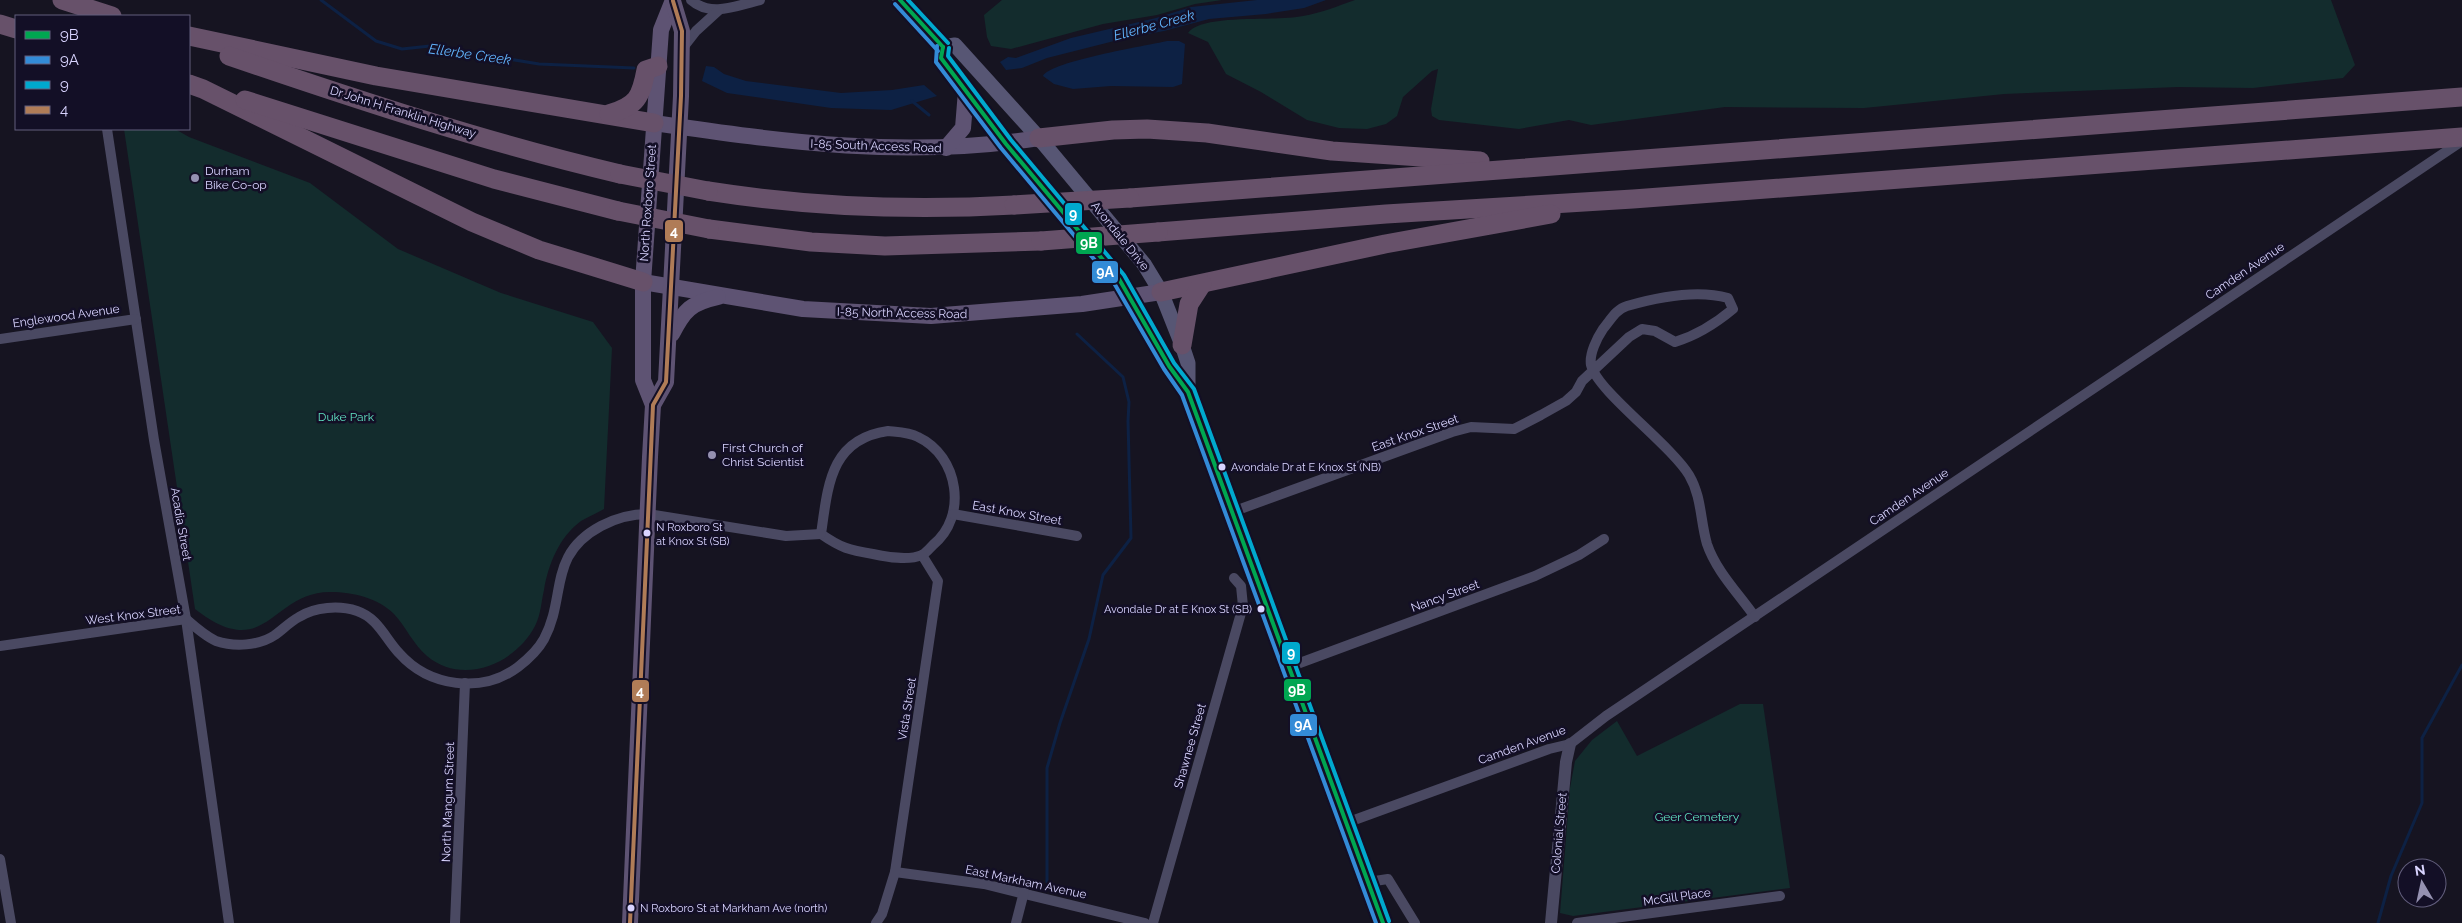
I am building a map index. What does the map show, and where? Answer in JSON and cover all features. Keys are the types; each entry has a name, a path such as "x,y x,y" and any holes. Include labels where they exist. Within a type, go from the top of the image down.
{"highway":[{"path":"62,0 109,15"},
{"path":"0,24 15,29"},
{"path":"190,36 376,76 654,123"},
{"name":"Dr John H Franklin Highway","path":"190,42 310,84 470,133 620,174 708,191 800,203 869,208 1014,206 1321,185 1559,164"},
{"path":"609,114 633,104 643,86 646,70 658,66"},
{"path":"196,86 494,179 618,211 709,229 811,242 885,246 1041,241 2462,137"},
{"path":"196,86 480,226 539,250 642,282"},
{"path":"1039,138 1113,130 1147,129 1207,133 1332,151 1393,157 1559,164 2462,97"},
{"path":"1161,292 1385,244 1633,198"},
{"path":"1182,345 1189,304 1202,284"}],"main road":[{"name":"North Roxboro Street","path":"653,405 666,382 680,127 682,31 673,0"},
{"name":"North Roxboro Street","path":"630,923 653,405 643,380 642,282 661,30 673,0"},
{"name":"Avondale Drive","path":"900,0 943,47"},
{"name":"Avondale Drive","path":"943,47 955,46 1039,138 1144,264 1161,292 1182,345 1188,363 1188,392"},
{"name":"Avondale Drive","path":"943,47 940,58 1006,144 1119,279 1169,366 1188,392 1383,923"},
{"path":"946,148 963,128 966,91"},
{"name":"I-85 South Access Road","path":"654,123 831,146 946,148 1006,144 1039,138"},
{"name":"I-85 North Access Road","path":"642,282 803,309 931,316 986,313 1130,298 1161,292"},
{"path":"669,341 681,316 687,310 704,300 722,296"}],"street":[{"path":"691,0 703,8 718,10 760,0"},
{"path":"681,51 696,31 718,10"},
{"name":"Acadia Street","path":"107,130 136,319 186,619 229,923"},
{"name":"Camden Avenue","path":"1346,823 1549,749 1570,744 1606,716 2462,141"},
{"name":"East Knox Street","path":"1232,512 1452,432 1471,427 1514,429 1566,401 1629,337 1642,329 1656,330 1675,342 1695,336 1734,309 1728,298 1711,294 1646,300 1622,308 1598,336 1591,359 1594,371"},
{"name":"Englewood Avenue","path":"0,339 136,319"},
{"path":"1594,371 1606,388 1672,452 1685,468 1699,498 1708,546 1724,573 1755,617"},
{"path":"465,683 485,682 504,676 519,666 541,645 551,623 563,568 570,552 595,529 614,520 633,514 648,514 786,536 821,534 841,548 903,558 922,555 943,538 953,514 955,496 951,473 944,460 918,436 902,432 879,432 852,445 834,467 827,492 821,534"},
{"name":"East Knox Street","path":"953,514 1077,536"},
{"name":"Nancy Street","path":"1289,667 1535,576 1579,555 1604,539"},
{"name":"Vista Street","path":"894,872 938,581 922,555"},
{"name":"Shawnee Street","path":"1154,923 1243,606 1241,586 1234,578"},
{"name":"West Knox Street","path":"0,646 186,619 217,641 228,644 250,644 273,636 299,616 330,607 349,609 368,616 377,624 399,653 416,669 447,682 465,683"},
{"name":"North Mangum Street","path":"455,923 465,683"},
{"name":"Colonial Street","path":"1551,923 1566,762 1570,744"},
{"path":"0,859 10,923"},
{"path":"876,923 882,914 894,872"},
{"name":"East Markham Avenue","path":"894,872 984,884 1024,892 1145,923"},
{"path":"1368,882 1388,879 1415,923"},
{"path":"1016,923 1024,892"},
{"name":"McGill Place","path":"1577,923 1780,896"}],"green space":[{"path":"1002,0 1222,0 1195,4 1157,15 1103,24 1011,49 991,46 987,37 984,15"},
{"path":"1355,0 2331,0 2355,65 2343,78 2253,88 2178,87 2004,94 1864,108 1725,107 1591,125 1569,120 1519,129 1439,120 1432,116 1431,109 1438,69 1432,71 1403,97 1397,116 1386,124 1367,129 1339,128 1307,120 1261,92 1226,74 1208,42 1188,33 1196,27 1208,23 1224,20 1291,18 1323,11"},
{"name":"Duke Park","path":"124,130 177,130 189,137 310,183 398,249 501,293 593,322 612,348 604,509 581,521 566,535 548,571 540,613 535,626 515,651 502,660 472,670 456,669 441,665 422,651 388,608 365,597 348,593 331,592 311,595 295,602 268,621 254,628 238,630 219,624 195,609"},
{"name":"Geer Cemetery","path":"1740,704 1763,704 1790,888 1573,916 1560,913 1570,788 1575,761 1592,740 1617,721 1637,756"}],"water":[{"path":"1257,0 1326,0 1304,8 1266,14 1209,19 1047,58 1022,68 1006,70 1000,62 1008,57 1016,58 1071,38 1156,18 1191,7"},
{"path":"1167,41 1179,41 1185,44 1182,84 1173,87 1111,86 1073,89 1054,84 1043,76 1050,70 1080,60"},
{"path":"706,66 714,67 724,74 746,81 841,93 892,90 924,85 937,96 891,110 831,108 727,93 702,81"}],"waterway":[{"name":"Ellerbe Creek","path":"321,0 376,41 402,49 430,46 539,64 634,68"},
{"path":"912,101 929,115"},
{"path":"1047,882 1047,768 1060,723 1089,639 1103,575 1131,538 1129,402 1123,377 1077,334"},
{"path":"2378,923 2391,876 2422,803 2422,738 2462,665"}],"transit line":[{"name":"9B","path":"900,0 943,47"},
{"name":"9","path":"908,0 948,43"},
{"name":"4","path":"630,923 653,405 666,382 681,96 682,31 673,1"},
{"name":"9A","path":"895,4 938,51"},
{"name":"9A","path":"937,46 936,62 1001,148 1114,283 1164,369 1182,395 1376,923"},
{"name":"9B","path":"943,47 941,58 1006,144 1119,279 1169,366 1188,392 1383,923"},
{"name":"9","path":"949,48 948,56 1011,140 1124,275 1174,363 1194,389 1389,921"}],"place":[{"name":"Durham Bike Co-op","path":"195,178"},
{"name":"First Church of Christ Scientist","path":"712,455"},
{"name":"Avondale Dr at E Knox St (NB)","path":"1222,467"},
{"name":"N Roxboro St at Knox St (SB)","path":"647,533"},
{"name":"Avondale Dr at E Knox St (SB)","path":"1261,609"},
{"name":"N Roxboro St at Markham Ave (north)","path":"631,908"}]}
